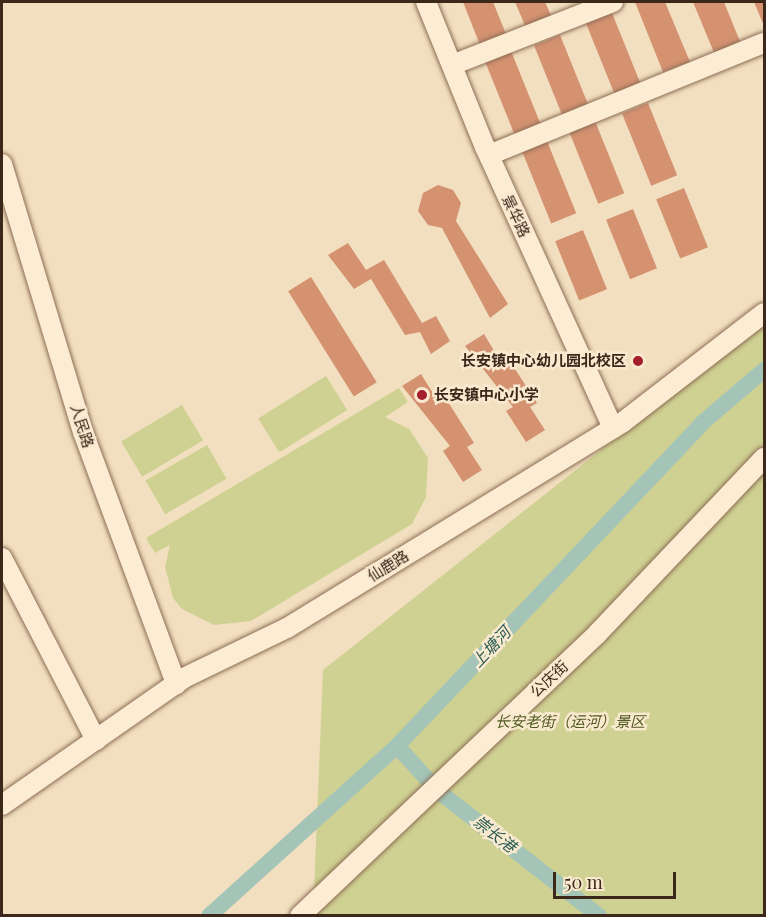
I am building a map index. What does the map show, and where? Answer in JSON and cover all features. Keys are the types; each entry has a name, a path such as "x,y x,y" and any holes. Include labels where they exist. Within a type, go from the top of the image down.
{"street":[{"name":"景华路","path":"426,2 489,155 613,428"},
{"path":"452,65 613,2"},
{"path":"489,155 765,43"},
{"name":"人民路","path":"2,164 83,432 176,684"},
{"name":"仙鹿路","path":"2,805 176,684 287,628 613,428 765,313"},
{"name":"公庆街","path":"300,915 423,796 597,634 765,459"},
{"path":"2,558 96,740"}],"green space":[{"name":"长安老街（运河）景区","path":"764,321 764,915 313,916 323,670"},
{"path":"326,376 347,410 279,452 258,418"},
{"path":"399,388 408,402 385,417 409,429 428,458 426,497 412,524 251,621 214,625 182,609 173,598 165,567 170,545 155,553 146,538"},
{"path":"182,405 203,440 142,477 121,442"},
{"path":"207,445 226,479 165,514 146,481"}],"building":[{"path":"463,2 493,2 506,34 480,45"},
{"path":"515,2 545,2 553,20 527,30"},
{"path":"635,2 665,2 690,62 663,72"},
{"path":"693,2 724,2 741,44 715,55"},
{"path":"754,2 764,2 764,26"},
{"path":"612,13 641,85 615,96 586,23"},
{"path":"560,35 589,107 563,118 534,45"},
{"path":"511,51 540,123 514,134 485,61"},
{"path":"648,103 677,175 651,186 622,113"},
{"path":"595,121 624,193 598,204 569,131"},
{"path":"547,141 576,213 551,223 522,151"},
{"path":"438,185 453,190 461,203 456,221 508,304 490,318 442,228 428,225 418,211 423,193"},
{"path":"684,188 708,247 680,259 656,199"},
{"path":"633,209 657,268 630,279 606,220"},
{"path":"583,230 607,289 579,301 555,241"},
{"path":"348,243 366,270 384,260 422,323 436,316 450,341 431,354 420,332 405,335 371,279 354,289 328,255"},
{"path":"311,277 377,382 354,396 288,291"},
{"path":"484,334 499,359 506,355 537,403 530,407 545,430 526,442 506,411 513,407 465,346"},
{"path":"421,374 436,398 443,394 474,443 467,447 482,470 463,482 443,451 450,446 402,386"}],"waterway":[{"name":"上塘河","path":"209,916 397,746 702,423 764,370"},
{"name":"崇长港","path":"397,746 438,791 599,916"}],"place":[{"name":"长安镇中心幼儿园北校区","path":"638,361"},
{"name":"长安镇中心小学","path":"422,395"}]}
